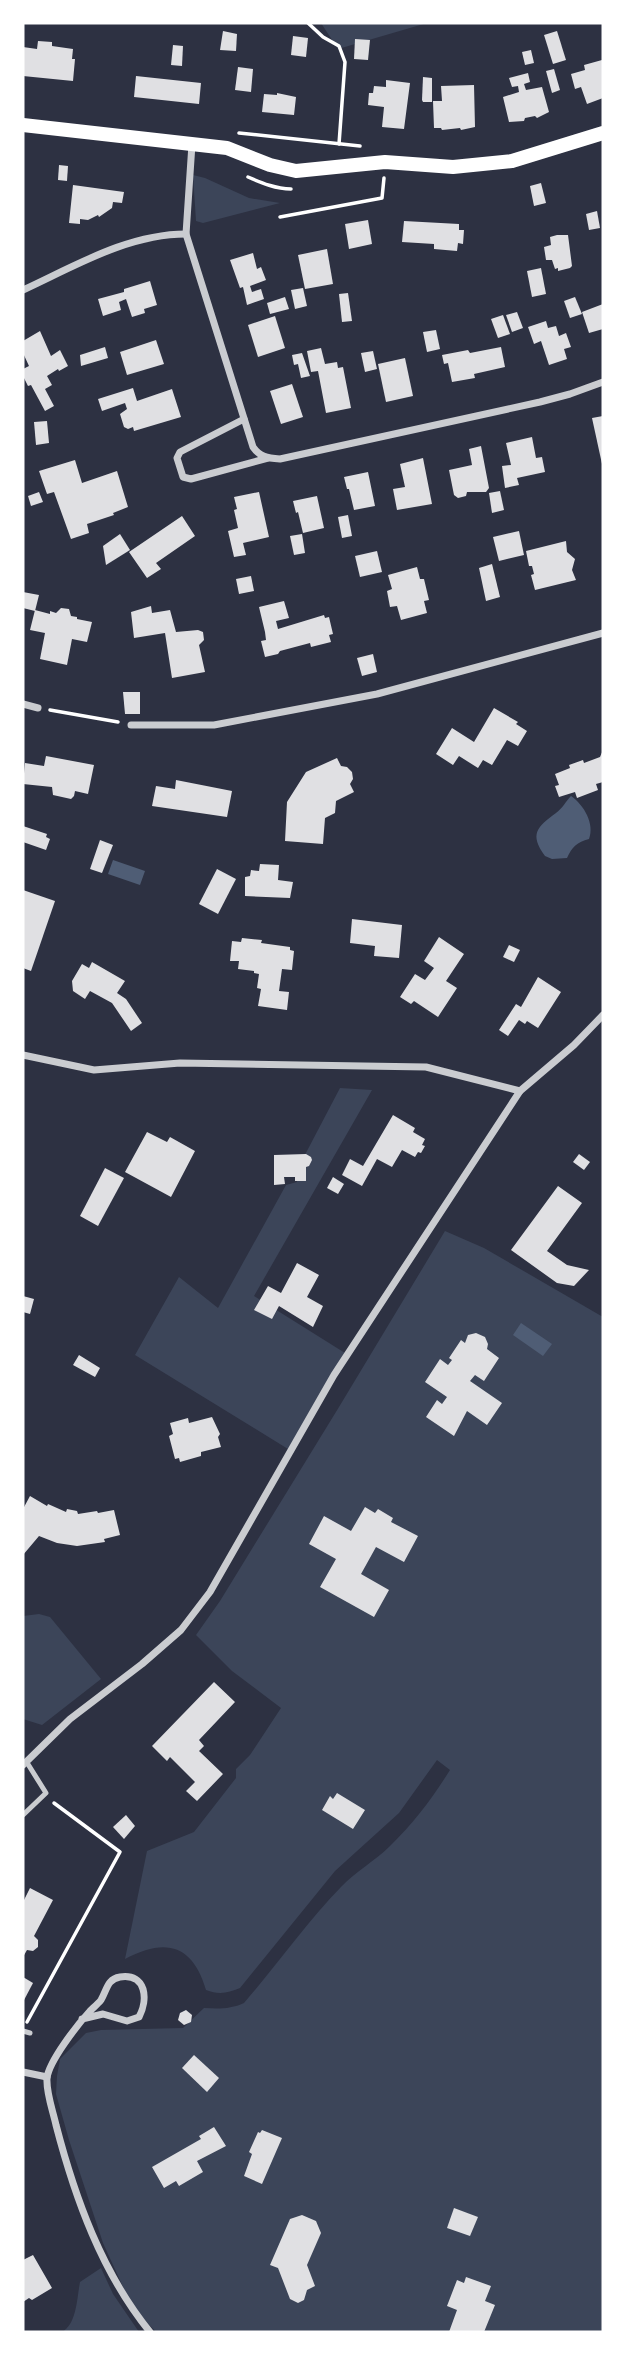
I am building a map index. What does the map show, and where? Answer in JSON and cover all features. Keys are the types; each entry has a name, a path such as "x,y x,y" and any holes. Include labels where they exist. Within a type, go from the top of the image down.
{"main road":[{"path":"23,125 227,148 270,165 296,171 385,162 453,167 512,161 603,133"}],"street":[{"path":"192,144 186,234 257,454 280,459 540,402 603,382"},
{"path":"23,290 94,256 161,234 186,234"},
{"path":"244,419 180,452 177,458 183,477 191,479 268,458"},
{"path":"131,725 214,725 377,694 603,633"},
{"path":"23,704 38,708"},
{"path":"24,1763 71,1719 181,1630 209,1592 334,1376 520,1091 574,1045 603,1015"},
{"path":"23,1055 94,1070 180,1063 426,1067 520,1091"},
{"path":"82,2019 103,2014 127,2021 139,2017 145,2007 146,1996 143,1988 133,1978 116,1977 106,1986 102,1999 82,2019 56,2058 47,2077 49,2098 68,2169 84,2215 131,2309 150,2332"},
{"path":"23,2072 47,2077"}],"lane":[{"path":"23,1815 46,1793 24,1763"}],"path":[{"path":"308,23 323,37 339,46 345,62 339,144"},
{"path":"231,132 362,146"},
{"path":"280,217 382,198 385,162"},
{"path":"38,708 131,725"},
{"path":"25,2031 120,1852 43,1795"}],"shaded area":[{"path":"321,23 427,23 338,49"},
{"path":"193,175 249,198 280,203 203,223 196,221"},
{"path":"571,796 587,815 591,827 589,839 575,846 567,858 552,859 545,856 540,848 537,832"},
{"path":"113,860 145,871 140,885 108,874"},
{"path":"340,1088 372,1090 254,1296 345,1353 288,1449 135,1355 179,1277 218,1308 286,1185 297,1182 297,1170"},
{"path":"445,1231 484,1248 603,1317 603,2332 156,2332 136,2311 103,2243 56,2094 60,2059 86,2033 101,2030 183,2028 204,2008 225,2008 244,2003 328,1901 407,1828 450,1770 437,1760 399,1813 335,1871 240,1988 223,1993 206,1990 194,1963 176,1949 153,1948 125,1959 147,1851 194,1832 236,1778 236,1769 250,1755 281,1708 232,1671 196,1635 220,1601"},
{"path":"521,1323 552,1344 543,1356 513,1335"},
{"path":"39,1614 50,1617 101,1679 42,1725 23,1719 23,1616"},
{"path":"101,2268 113,2294 139,2332 62,2332 71,2323 80,2282"}],"building":[{"path":"223,31 237,34 236,51 220,50"},
{"path":"557,31 566,60 553,64 544,35"},
{"path":"293,36 308,38 306,57 291,55"},
{"path":"355,39 370,40 368,60 354,59"},
{"path":"38,41 52,42 52,46 73,49 73,81 23,76 23,47 37,49"},
{"path":"173,45 183,46 182,66 171,65"},
{"path":"531,50 534,63 525,65 522,52"},
{"path":"602,60 603,98 587,104 581,87 575,89 571,74 585,70 584,65"},
{"path":"238,67 253,69 251,92 235,90"},
{"path":"554,69 560,90 552,93 546,71"},
{"path":"528,73 530,82 524,84 526,90 542,87 549,112 537,118 535,116 525,118 524,121 509,122 503,97 519,92 518,86 512,87 509,78"},
{"path":"136,76 201,83 199,104 134,97"},
{"path":"423,77 432,78 432,102 422,100"},
{"path":"386,80 410,83 404,129 382,127 384,107 368,105 369,93 373,93 374,86 386,87"},
{"path":"474,85 475,127 461,130 434,128 433,101 442,101 441,86"},
{"path":"277,93 296,97 294,115 262,112 264,94"},
{"path":"59,165 68,166 67,181 58,180"},
{"path":"541,183 546,203 534,206 530,186"},
{"path":"73,185 124,192 122,203 113,202 112,208 99,217 80,219 80,224 69,223"},
{"path":"597,211 600,228 589,230 586,214"},
{"path":"368,220 372,244 349,249 345,224"},
{"path":"404,221 459,224 459,230 464,230 463,244 458,243 457,251 434,249 434,244 402,242"},
{"path":"568,235 572,266 558,271 552,260 546,260 544,247 551,245 550,237"},
{"path":"327,249 333,284 305,289 298,255"},
{"path":"253,253 257,269 261,267 266,280 250,286 252,292 261,289 264,299 247,305 243,287 240,288 230,260"},
{"path":"541,268 546,294 532,297 527,271"},
{"path":"150,281 157,305 132,317 126,299 119,302 121,310 103,316 98,299"},
{"path":"303,288 307,306 295,309 291,290"},
{"path":"348,293 352,321 342,322 339,294"},
{"path":"285,297 289,309 270,314 267,303"},
{"path":"575,297 582,314 570,318 564,301"},
{"path":"603,304 603,329 589,333 582,312"},
{"path":"517,312 523,328 512,332 506,315"},
{"path":"503,315 510,334 498,338 491,319"},
{"path":"275,316 285,348 258,357 248,325"},
{"path":"546,321 548,328 556,326 559,336 566,333 571,347 564,349 567,359 549,365 541,341 534,344 528,327"},
{"path":"436,330 440,349 427,352 423,332"},
{"path":"40,331 51,356 60,350 68,366 47,376 52,385 45,389 54,406 45,411 23,376 23,369 29,366 23,353 23,341"},
{"path":"156,340 164,364 127,375 120,352"},
{"path":"105,347 108,358 81,366 80,355"},
{"path":"501,347 505,367 474,374 475,378 452,382 448,363 444,364 442,355"},
{"path":"321,348 325,364 337,362 338,368 343,367 351,408 326,413 318,371 311,372 307,351"},
{"path":"373,351 377,369 365,372 361,353"},
{"path":"302,353 310,376 301,378 298,364 294,365 292,355"},
{"path":"405,358 413,396 386,402 378,364"},
{"path":"292,384 303,417 281,424 270,391"},
{"path":"133,388 137,401 172,389 181,417 134,431 133,427 124,427 120,414 127,409 125,403 102,411 98,399"},
{"path":"603,416 603,464 602,464 592,418"},
{"path":"47,421 49,443 36,445 34,422"},
{"path":"532,437 536,458 542,457 545,472 517,478 519,485 505,488 502,466 511,465 506,443"},
{"path":"481,446 489,488 486,492 467,492 466,496 458,498 454,495 449,470 472,465 469,449"},
{"path":"423,458 432,504 397,510 393,489 405,487 400,464"},
{"path":"75,460 82,483 117,471 128,507 87,524 89,533 71,539 54,492 47,494 39,471"},
{"path":"368,472 375,506 354,510 344,477"},
{"path":"500,491 504,510 492,513 489,493"},
{"path":"39,492 43,502 31,506 28,496"},
{"path":"259,492 269,537 243,543 246,555 234,557 228,531 238,528 234,497"},
{"path":"317,496 324,528 303,533 293,501"},
{"path":"348,515 352,536 342,538 338,517"},
{"path":"182,516 195,536 156,563 161,569 147,578 129,552"},
{"path":"519,531 524,555 499,561 493,537"},
{"path":"120,534 130,550 106,565 103,546"},
{"path":"302,534 305,553 294,555 290,536"},
{"path":"566,541 567,552 575,559 572,570 576,580 535,590 531,575 534,574 526,551"},
{"path":"377,551 382,572 360,577 355,556"},
{"path":"492,564 500,597 486,601 479,568"},
{"path":"417,567 420,579 424,579 429,600 424,601 427,613 401,620 397,606 390,607 387,591 392,589 388,575"},
{"path":"251,576 254,591 239,594 236,579"},
{"path":"23,592 39,595 35,611 23,608"},
{"path":"284,601 289,618 276,621 278,629 324,615 325,618 329,617 333,634 329,635 331,642 311,647 310,643 265,657 261,641 266,640 259,607"},
{"path":"151,606 152,613 170,610 176,632 203,632 204,640 199,645 205,672 172,678 165,633 134,638 131,612"},
{"path":"61,608 69,609 71,616 77,619 92,622 87,642 72,639 67,665 40,659 45,633 30,630 35,610 50,614 50,611 56,613"},
{"path":"373,654 377,672 362,676 357,658"},
{"path":"123,692 140,692 140,714 125,714"},
{"path":"494,708 518,722 516,724 527,731 518,746 507,740 492,765 483,760 478,768 459,756 453,765 436,754 452,728 474,742"},
{"path":"603,750 603,782 596,784 598,790 577,798 575,792 559,797 555,774 570,768 569,765 600,757"},
{"path":"46,756 94,765 88,794 75,791 71,799 53,795 52,787 23,784 25,763 44,766"},
{"path":"337,758 341,766 352,772 353,779 350,784 354,792 336,801 335,813 325,818 323,844 285,841 287,802 306,772"},
{"path":"176,780 232,791 227,817 152,806 156,786 175,789"},
{"path":"23,826 47,834 46,837 50,839 46,850 23,842"},
{"path":"100,840 113,845 102,873 90,869"},
{"path":"260,864 279,865 278,880 293,882 290,898 245,896 245,877 250,876 251,870 259,871"},
{"path":"217,869 236,879 218,914 199,904"},
{"path":"23,890 55,901 31,971 23,968"},
{"path":"352,919 402,925 399,958 374,956 375,946 350,943"},
{"path":"439,937 464,954 446,981 457,988 438,1017 414,1001 411,1004 400,997 415,974 425,980 434,968 424,961"},
{"path":"242,938 290,947 290,950 294,951 292,970 282,969 279,991 289,992 287,1010 258,1006 261,989 257,988 259,974 238,969 239,961 230,961 232,941 241,942"},
{"path":"509,945 520,950 514,962 503,957"},
{"path":"92,962 125,981 117,993 126,999 142,1023 131,1031 112,1003 90,991 85,999 73,991 72,981 82,964 89,968"},
{"path":"538,977 561,992 538,1028 527,1021 525,1024 519,1020 508,1036 499,1030 516,1004 521,1007"},
{"path":"393,1115 415,1128 413,1132 425,1139 421,1153 418,1152 415,1157 402,1150 392,1167 377,1159 362,1186 342,1175 350,1159 363,1166"},
{"path":"147,1132 167,1142 170,1137 195,1151 171,1197 125,1172"},
{"path":"306,1154 312,1160 306,1167 306,1181 284,1177 285,1184 274,1185 274,1155"},
{"path":"579,1154 590,1162 584,1170 573,1162"},
{"path":"105,1168 124,1178 98,1226 80,1216"},
{"path":"333,1177 344,1184 338,1194 327,1188"},
{"path":"558,1186 582,1203 547,1251 567,1265 589,1270 574,1286 557,1283 511,1250"},
{"path":"297,1263 319,1275 307,1297 323,1306 313,1327 279,1306 272,1319 254,1310 268,1286 281,1293"},
{"path":"23,1296 34,1299 30,1314 23,1312"},
{"path":"476,1333 485,1337 487,1349 499,1358 484,1381 475,1375 470,1381 502,1403 487,1425 467,1411 454,1436 426,1417 437,1400 442,1404 447,1397 425,1382 440,1359 448,1365 452,1360 449,1358 461,1340 465,1343 468,1335"},
{"path":"79,1355 100,1368 95,1377 73,1365"},
{"path":"212,1417 220,1434 218,1437 221,1447 201,1452 201,1456 180,1462 179,1458 175,1459 169,1436 173,1434 170,1423 188,1418 189,1423"},
{"path":"30,1496 47,1506 48,1504 66,1512 67,1509 77,1511 78,1514 114,1510 120,1535 104,1539 105,1542 77,1546 57,1543 39,1536 23,1555 23,1509"},
{"path":"365,1507 375,1513 378,1509 393,1518 391,1522 418,1536 404,1562 376,1547 361,1574 389,1590 374,1617 320,1587 336,1559 309,1544 324,1516 351,1531"},
{"path":"214,1682 235,1702 199,1740 204,1746 199,1751 223,1774 197,1801 186,1791 195,1782 170,1757 167,1761 152,1746"},
{"path":"337,1793 365,1810 353,1829 322,1810 330,1796 333,1799"},
{"path":"126,1815 135,1826 124,1839 113,1827"},
{"path":"30,1888 53,1900 34,1936 38,1940 38,1947 33,1951 27,1950 23,1957 23,1902"},
{"path":"23,1977 33,1983 23,2002"},
{"path":"186,2010 192,2015 191,2022 184,2025 178,2020 180,2013"},
{"path":"194,2055 219,2078 207,2092 182,2068"},
{"path":"214,2127 226,2146 197,2161 203,2172 179,2186 176,2181 164,2188 152,2167 201,2139 199,2136"},
{"path":"262,2130 282,2138 262,2184 244,2176 252,2154 249,2152 258,2132"},
{"path":"454,2208 478,2217 470,2236 447,2228"},
{"path":"302,2215 316,2221 321,2233 307,2265 315,2286 307,2290 304,2300 298,2303 290,2299 278,2268 270,2265 290,2219"},
{"path":"33,2255 52,2288 32,2300 29,2298 23,2302 23,2260"},
{"path":"466,2277 491,2286 485,2301 495,2305 484,2332 449,2332 457,2310 447,2306 457,2280 464,2283"}]}
